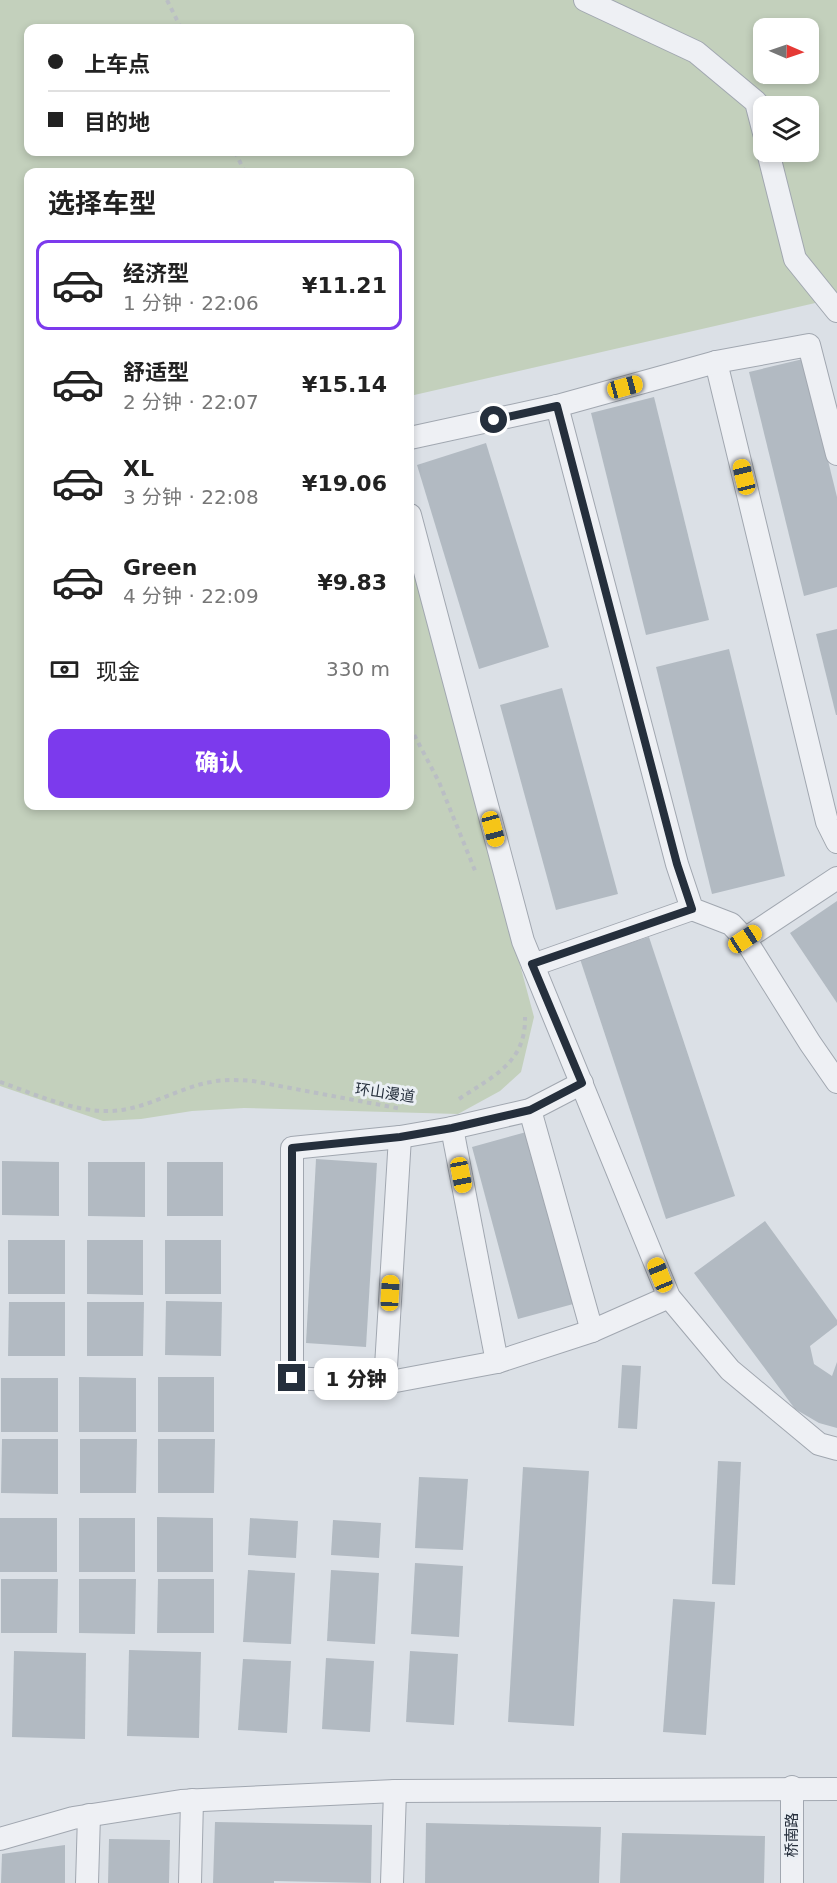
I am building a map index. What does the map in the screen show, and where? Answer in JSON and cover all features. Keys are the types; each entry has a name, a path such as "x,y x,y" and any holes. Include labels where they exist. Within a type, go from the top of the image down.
{"street":[{"path":"585,0 696,52 753,100"},
{"path":"771,162 795,259 837,311"},
{"path":"414,437 557,406 716,362 809,345 837,454"},
{"path":"716,362 828,822 837,842"},
{"path":"557,406 677,864 692,909"},
{"path":"414,529 523,941 669,1297 730,1370 819,1444 837,1449"},
{"path":"745,939 837,878"},
{"path":"532,964 692,909 731,924 745,939 810,1044 837,1082"},
{"path":"582,1083 530,1110 452,1128 400,1137 292,1148 292,1378 385,1383 497,1362 592,1331 669,1297"},
{"path":"530,1110 592,1331"},
{"path":"452,1128 497,1362"},
{"path":"385,1383 400,1137"},
{"path":"0,1839 73,1818 192,1800 395,1791 792,1787 837,1789"},
{"name":"桥南路","path":"792,1787 792,1883"},
{"path":"392,1883 395,1791"},
{"path":"190,1883 192,1800"},
{"path":"87,1883 89,1815"}],"path":[{"path":"167,0 179,24"},
{"path":"414,735 439,782 479,879"},
{"path":"450,1104 499,1071 518,1052 525,1034 525,1017 522,1007"},
{"name":"环山漫道","path":"0,1083 66,1104 110,1111 133,1108 190,1088 227,1080 253,1081 405,1110"}],"green space":[{"path":"0,0 837,0 837,298 414,395 414,168 24,168 24,810 414,810 414,568 534,1017 521,1072 500,1091 458,1114 244,1108 192,1111 141,1119 103,1121 0,1086"}],"building":[{"path":"803,359 837,497 837,587 804,596 749,372"},
{"path":"654,397 709,620 646,635 591,413"},
{"path":"486,443 549,647 479,669 417,465"},
{"path":"837,629 837,715 836,715 816,634"},
{"path":"729,649 785,876 712,894 656,667"},
{"path":"562,688 618,894 556,910 500,705"},
{"path":"837,901 837,1003 790,933"},
{"path":"649,937 735,1196 666,1219 580,959"},
{"path":"530,1131 577,1303 518,1319 472,1147"},
{"path":"316,1159 377,1163 366,1347 306,1343"},
{"path":"2,1161 59,1162 59,1216 2,1215"},
{"path":"88,1162 145,1162 145,1217 88,1216"},
{"path":"167,1162 223,1162 223,1216 167,1216"},
{"path":"765,1221 837,1320 837,1325 810,1346 814,1364 832,1376 837,1362 837,1428 819,1423 795,1409 694,1273"},
{"path":"8,1240 65,1240 65,1294 8,1294"},
{"path":"87,1240 143,1240 143,1295 87,1294"},
{"path":"165,1240 221,1240 221,1294 165,1294"},
{"path":"166,1301 222,1302 221,1356 165,1355"},
{"path":"9,1302 65,1302 65,1356 8,1356"},
{"path":"87,1302 144,1302 143,1356 87,1356"},
{"path":"622,1365 641,1366 637,1429 618,1428"},
{"path":"79,1377 136,1378 136,1432 79,1432"},
{"path":"158,1377 214,1377 214,1432 158,1432"},
{"path":"1,1378 58,1378 58,1432 1,1432"},
{"path":"2,1439 58,1439 58,1494 1,1493"},
{"path":"80,1439 137,1439 136,1493 80,1493"},
{"path":"158,1439 215,1439 214,1493 158,1493"},
{"path":"718,1461 741,1462 735,1585 712,1584"},
{"path":"523,1467 589,1471 574,1726 508,1722"},
{"path":"419,1477 468,1479 463,1550 415,1548"},
{"path":"157,1517 213,1518 213,1572 157,1572"},
{"path":"0,1518 57,1518 57,1572 0,1572"},
{"path":"79,1518 135,1518 135,1572 79,1572"},
{"path":"250,1518 298,1521 296,1558 248,1555"},
{"path":"333,1520 381,1523 379,1558 331,1555"},
{"path":"415,1563 463,1566 459,1637 411,1634"},
{"path":"248,1570 295,1573 291,1644 243,1642"},
{"path":"331,1570 379,1573 375,1644 327,1641"},
{"path":"1,1579 58,1579 57,1633 1,1633"},
{"path":"79,1579 136,1579 135,1634 79,1633"},
{"path":"158,1579 214,1579 214,1633 157,1633"},
{"path":"673,1599 715,1602 706,1735 663,1732"},
{"path":"129,1650 201,1652 199,1738 127,1736"},
{"path":"14,1651 86,1653 85,1739 12,1737"},
{"path":"410,1651 458,1654 454,1725 406,1722"},
{"path":"326,1658 374,1661 370,1732 322,1729"},
{"path":"243,1659 291,1661 287,1733 238,1730"},
{"path":"215,1822 372,1825 371,1883 274,1881 274,1883 213,1883"},
{"path":"426,1823 601,1827 599,1883 425,1883"},
{"path":"622,1833 765,1836 764,1883 620,1883"},
{"path":"109,1839 170,1840 169,1883 108,1883"},
{"path":"65,1845 65,1883 1,1883 2,1854"}],"route":[{"path":"292,1378 292,1148 400,1137 452,1128 530,1110 582,1083 532,964 692,909 677,864 557,406 494,420"}]}
